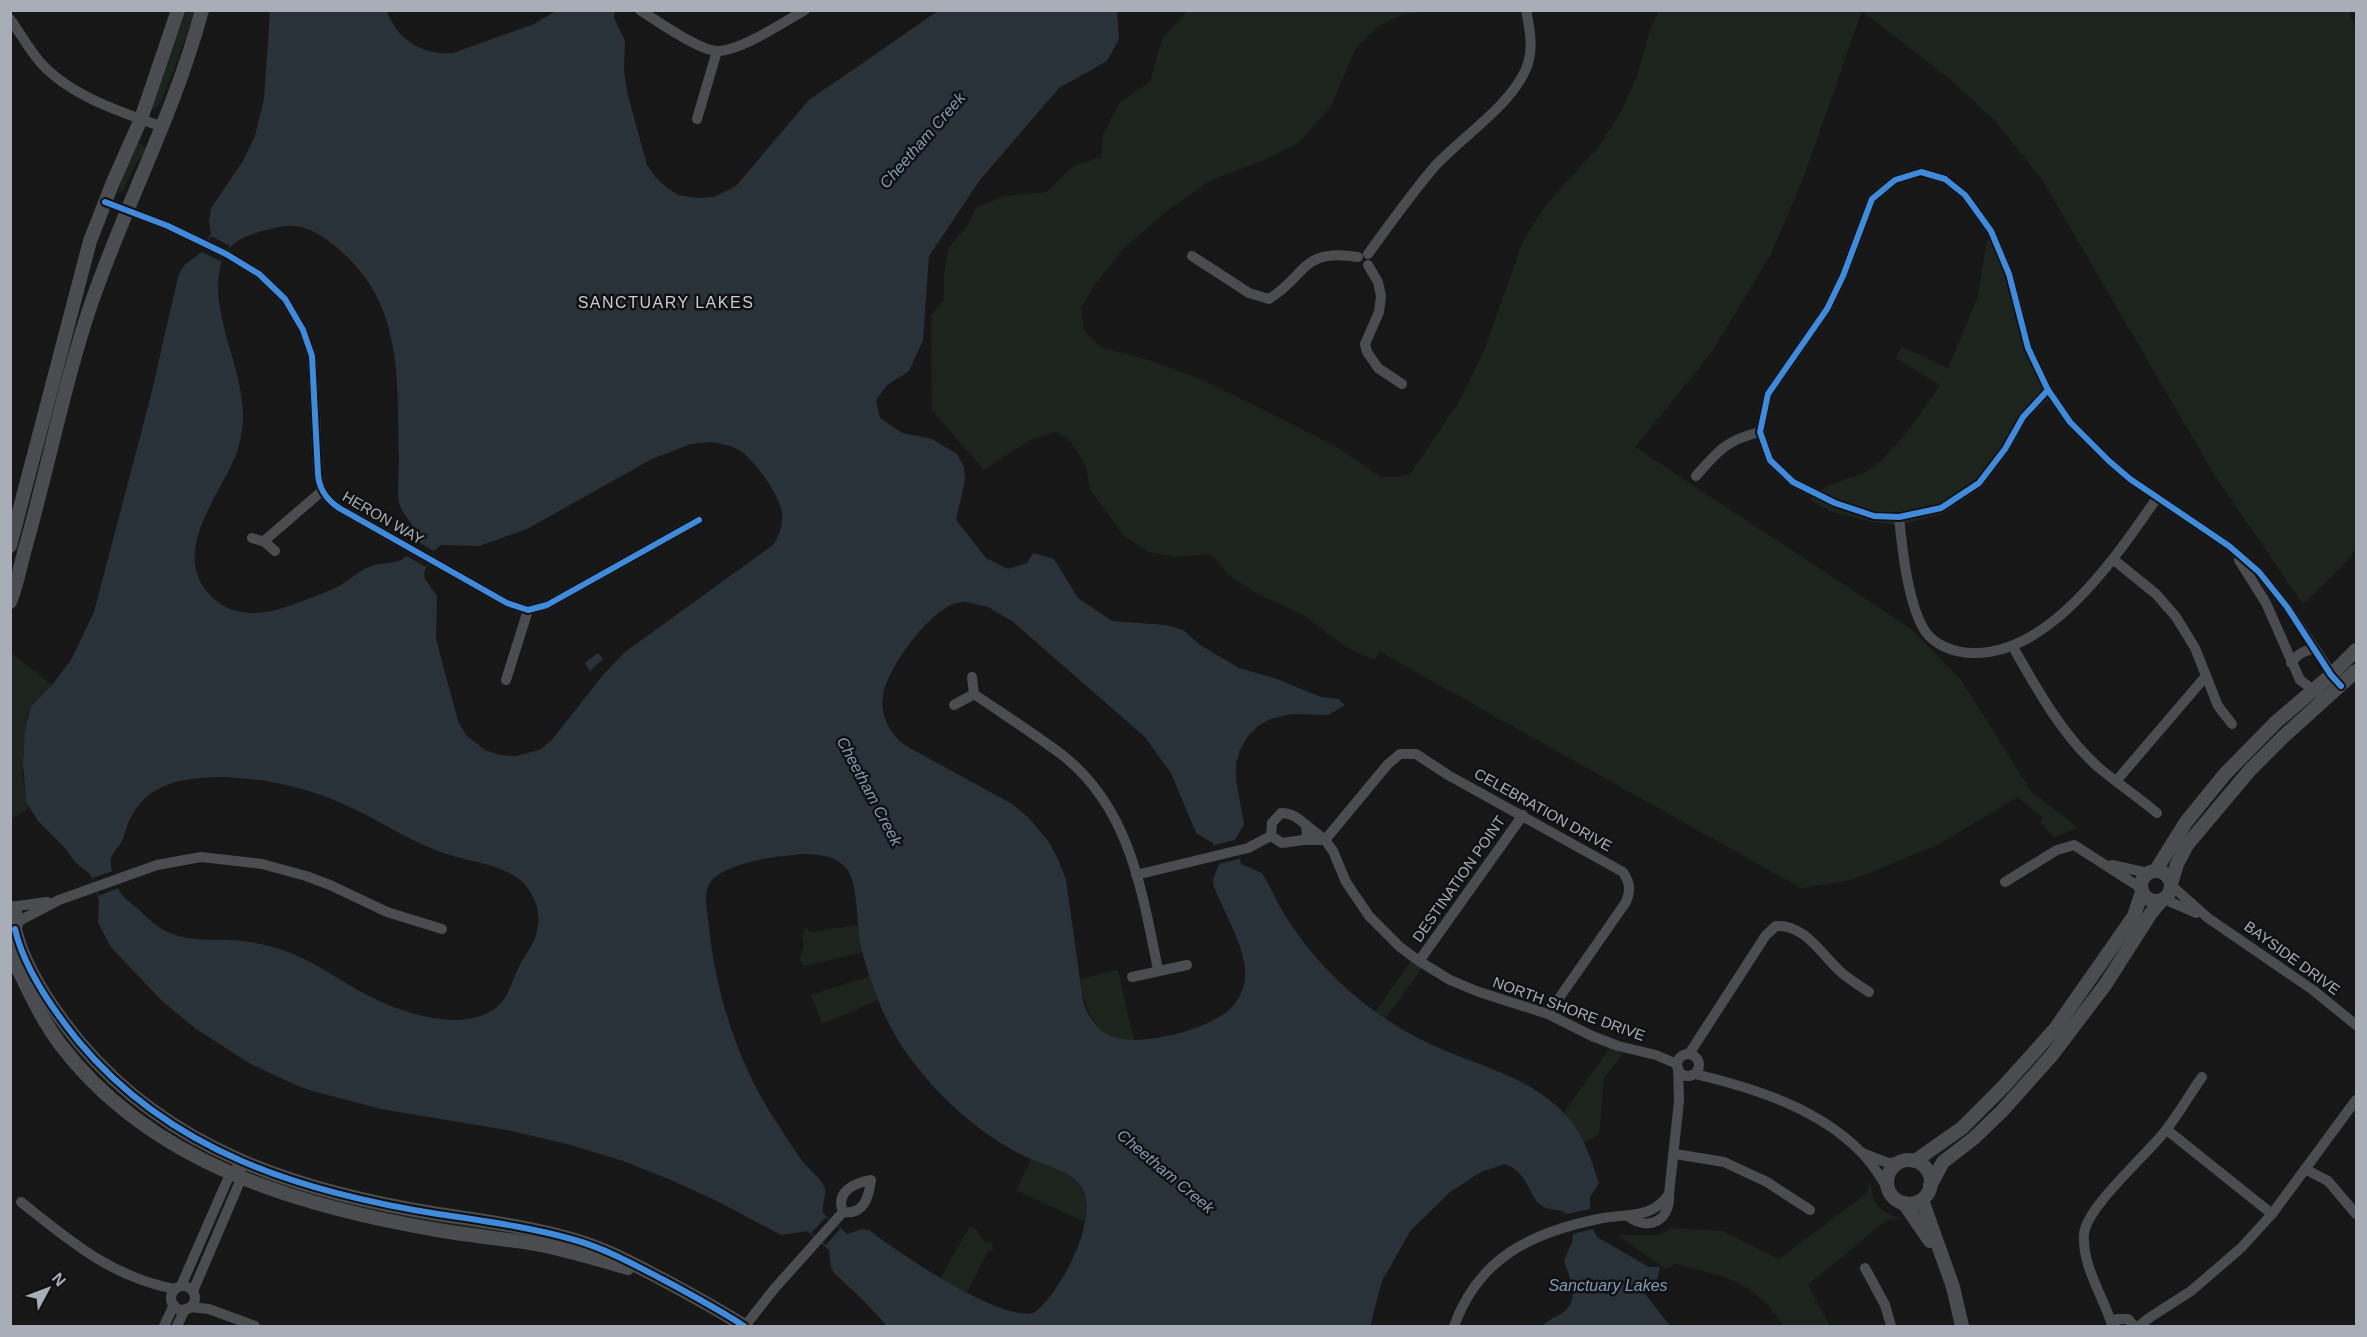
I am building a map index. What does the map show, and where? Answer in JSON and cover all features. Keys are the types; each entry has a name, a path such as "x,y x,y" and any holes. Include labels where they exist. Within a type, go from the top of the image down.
{"street":[{"path":"10,546 90,242 141,119 178,10"},
{"path":"11,598 80,340 127,210 163,127 186,64 202,10"},
{"path":"640,10 702,47 717,51 740,46 805,10"},
{"path":"1365,258 1437,165 1499,105 1517,84 1530,55 1530,33 1526,10"},
{"path":"10,19 39,61 73,89 163,127"},
{"path":"697,119 717,51"},
{"path":"2048,390 2023,417 2005,450 1979,483 1941,507 1899,517 1874,516 1835,503 1793,482 1770,460 1760,432 1768,394 1827,309 1843,276 1872,199 1896,180 1921,172 1945,179 1965,195 1991,231 2009,274 2028,348 2048,390 2070,422 2109,461 2157,498 2229,546 2259,572 2341,686"},
{"name":"HERON WAY","path":"105,202 206,244 246,264 273,285 292,309 303,330 313,368 318,474 322,491 339,508 507,603 528,610"},
{"path":"1192,256 1249,292 1269,299 1315,260 1334,254 1365,258"},
{"path":"1365,258 1378,282 1381,296 1379,312 1365,344 1367,352 1378,368 1402,384"},
{"path":"1696,476 1719,449 1740,437 1760,432"},
{"path":"264,541 322,491"},
{"path":"1899,517 1901,543 1916,613 1926,633 1944,647 1963,653 1984,654 2013,647 2044,627 2085,593 2114,560 2157,498"},
{"path":"506,680 528,610 547,605 699,520"},
{"path":"252,538 264,541 275,551"},
{"path":"2229,546 2266,603 2291,663 2304,684 2315,689 2325,701"},
{"path":"2114,560 2156,594 2176,617 2195,648 2218,706 2232,724"},
{"path":"2013,647 2039,693 2077,745 2099,768 2157,813"},
{"path":"2291,663 2296,656 2306,650 2315,649"},
{"path":"1889,1190 1887,1183 1891,1170 1962,1128 2004,1086 2055,1029 2134,916 2142,879 2152,871 2186,822 2225,774 2276,722 2331,675 2356,650"},
{"path":"1862,1152 1892,1196 1910,1204 1922,1200 1943,1162 1974,1138 2002,1111 2059,1047 2087,1011 2151,913 2171,891 2175,867 2181,854 2219,807 2266,753 2356,671"},
{"path":"972,676 974,694 1062,755 1104,798 1131,852 1158,970"},
{"path":"2117,780 2206,676"},
{"path":"954,705 974,694"},
{"name":"CELEBRATION DRIVE","path":"1325,840 1388,764 1400,754 1407,753 1416,754 1448,775 1623,872 1629,881 1630,892 1626,902 1548,1014"},
{"name":"NORTH SHORE DRIVE","path":"1271,836 1272,823 1281,813 1289,813 1325,840 1333,851 1346,882 1369,916 1400,947 1450,980 1479,992 1548,1014 1618,1046 1656,1055 1693,1057"},
{"name":"DESTINATION POINT","path":"1419,961 1523,815"},
{"path":"1304,840 1307,836 1306,825"},
{"path":"1136,875 1248,848 1271,836 1282,843 1325,840"},
{"path":"2005,882 2057,850 2074,845 2106,864 2141,890 2148,899 2163,900"},
{"path":"10,907 59,900 157,865 201,857 262,864 306,876 387,912 442,929"},
{"path":"2106,864 2164,873 2172,885"},
{"name":"BAYSIDE DRIVE","path":"2172,885 2208,918 2313,990 2356,1025"},
{"path":"14,928 59,900"},
{"name":"BAYSIDE DRIVE","path":"2163,900 2208,918"},
{"path":"10,907 16,913 14,928 20,947 58,1014 106,1072 171,1124 242,1163 289,1179 369,1200 555,1234 610,1252 745,1326 843,1212"},
{"path":"1679,1101 1693,1074 1699,1068 1693,1057 1698,1042 1766,935 1776,926 1787,925 1800,932 1844,975 1869,992"},
{"path":"10,953 41,1016 60,1044 89,1077 128,1112 162,1137 235,1176 280,1193 342,1210 436,1230 558,1249 659,1278"},
{"path":"1132,977 1187,965"},
{"name":"NORTH SHORE DRIVE","path":"1656,1055 1678,1066"},
{"path":"1454,1326 1464,1301 1476,1282 1494,1263 1520,1245 1563,1228 1600,1218 1629,1217 1651,1212 1659,1206 1669,1194 1675,1154 1680,1058 1693,1057 1723,1080"},
{"path":"1678,1066 1685,1075 1693,1074 1723,1080 1781,1100 1808,1113 1862,1152 1888,1164 1908,1162 1920,1164 1929,1173 1930,1186"},
{"path":"2112,1326 2105,1302 2088,1269 2084,1232 2094,1210 2167,1130 2202,1077"},
{"path":"2139,1326 2191,1291 2241,1248 2272,1214 2356,1100"},
{"path":"2167,1130 2272,1214"},
{"path":"1675,1154 1724,1161 1767,1182 1810,1210"},
{"path":"177,1326 183,1298 242,1163"},
{"path":"2305,1169 2328,1181 2356,1214"},
{"path":"1922,1200 1953,1287 1962,1326"},
{"path":"21,1202 86,1254 119,1271 255,1326"},
{"path":"1904,1203 1939,1252"},
{"path":"1865,1268 1885,1305 1891,1326"},
{"path":"164,1326 183,1298"},
{"path":"2105,1302 2134,1326"},
{"path":"2112,1326 2116,1319 2149,1318"}],"shaded area":[{"path":"2348,10 2356,28 2356,549 2303,604 2215,476 2043,181 1997,123 1951,80 1862,11 1804,176 1771,254 1711,353 1635,447 1911,629 1961,680 2031,791 2078,828 2054,837 2040,822 2043,818 2018,797 1937,845 1852,880 1801,888 1380,652 1374,660 1343,645 1303,615 1256,593 1230,576 1210,554 1174,557 1149,552 1123,535 1090,490 1086,466 1069,439 1056,432 1030,440 984,470 932,410 931,316 944,300 944,274 949,247 968,225 977,207 1005,196 1047,192 1073,166 1101,157 1103,135 1119,103 1150,82 1162,39 1187,11 1433,11 1403,14 1377,27 1356,48 1331,106 1298,143 1264,160 1210,181 1169,209 1124,248 1096,283 1081,307 1084,331 1101,347 1152,361 1202,380 1338,448 1381,477 1398,477 1411,473 1460,400 1484,350 1524,239 1545,206 1599,146 1622,110 1637,76 1650,30 1659,11"},
{"path":"184,11 196,11 161,102 151,111"},
{"path":"137,142 147,148 134,167 123,190 119,193 119,182"},
{"path":"1990,236 2009,274 2028,348 2052,398 2026,420 1982,487 1943,514 1901,525 1872,522 1832,512 1810,500 1824,488 1872,468 1908,430 1934,395 1940,385 1895,358 1902,347 1948,368 1978,296 1986,245"},
{"path":"10,652 52,685 29,709 23,772 29,808 11,819"},
{"path":"857,925 863,952 804,966 802,961 799,961 804,945 802,938 806,928 812,932"},
{"path":"1411,961 1422,968 1385,1019 1375,1012"},
{"path":"1118,970 1134,1041 1121,1040 1101,1030 1089,1013 1082,991 1080,979"},
{"path":"869,976 878,1000 822,1024 811,995"},
{"path":"1610,1048 1623,1053 1604,1078 1599,1135 1583,1143 1571,1122 1563,1114"},
{"path":"1031,1159 1065,1174 1080,1186 1085,1195 1085,1222 1016,1190"},
{"path":"263,1174 581,1245 407,1221 260,1183"},
{"path":"1871,1180 1873,1196 1879,1207 1904,1220 1888,1219 1808,1285 1830,1326 1783,1326 1762,1299 1750,1290 1709,1272 1676,1264 1665,1269 1618,1235 1659,1235 1672,1228 1723,1231 1779,1259 1866,1194"},
{"path":"970,1226 975,1228 985,1243 992,1242 993,1250 988,1251 967,1293 940,1279"}],"water":[{"name":"Sanctuary Lakes","path":"270,11 387,11 397,30 412,44 431,52 453,53 534,24 556,11 615,11 614,18 625,41 624,72 628,96 647,165 656,178 678,195 698,198 714,197 736,186 809,100 938,11 1117,11 1119,39 1107,61 1059,88 980,180 929,256 923,340 909,371 887,385 876,400 880,418 902,433 932,439 957,454 964,467 965,480 956,520 986,558 1008,569 1027,563 1033,553 1054,559 1078,598 1112,621 1166,625 1183,630 1200,645 1239,668 1277,679 1321,697 1338,699 1345,705 1328,715 1291,714 1270,719 1258,726 1247,737 1236,764 1236,780 1244,824 1235,840 1241,864 1262,873 1283,912 1305,944 1327,970 1377,1013 1432,1045 1524,1083 1556,1106 1571,1121 1580,1135 1599,1183 1590,1197 1590,1209 1567,1214 1544,1207 1535,1199 1520,1174 1505,1164 1481,1172 1450,1192 1411,1230 1382,1281 1370,1326 887,1326 834,1273 829,1250 807,1231 781,1235 671,1180 623,1161 571,1145 507,1130 381,1109 309,1090 251,1064 196,1029 161,1000 110,946 98,922 99,901 90,874 76,863 64,847 38,821 26,802 23,762 25,731 31,706 52,685 71,660 94,612 150,399 178,277 184,265 202,252 211,233 209,221 211,208 243,161 255,136 264,99","holes":["294,226 302,227 323,237 342,252 362,274 377,297 387,321 396,374 399,503 417,535 408,554 400,560 369,567 336,588 301,602 255,613 240,612 225,607 212,597 200,581 195,564 196,546 201,527 235,457 240,442 243,417 238,378 222,318 218,279 226,252 232,245 257,232","710,442 727,445 742,452 760,471 777,498 782,514 780,531 773,545 625,652 603,675 551,741 539,750 516,756 500,755 485,750 466,735 458,721 436,639 437,596 425,579 424,573 434,551 441,545 479,546 527,529 652,459 691,444","966,602 988,607 1012,621 1145,737 1171,773 1196,833 1213,843 1219,864 1213,880 1214,887 1243,956 1245,978 1242,991 1229,1010 1187,1031 1151,1039 1119,1038 1099,1028 1089,1016 1083,1001 1066,880 1048,841 1029,818 1012,804 908,747 892,732 883,711 883,696 891,674 916,636 935,615 954,604","218,777 250,779 313,792 355,810 426,846 501,869 519,879 536,902 538,924 534,941 520,964 505,998 489,1012 473,1018 455,1020 416,1014 381,1002 294,954 263,944 243,941 187,938 159,927 122,895 114,878 111,859 122,841 136,808 145,798 166,785 191,779","821,855 837,860 846,868 853,883 861,947 878,999 903,1048 928,1080 957,1110 989,1135 1024,1156 1069,1176 1080,1185 1086,1198 1086,1215 1075,1253 1055,1289 1034,1313 1018,1313 997,1307 949,1283 869,1230 862,1229 847,1234 823,1213 824,1186 803,1162 775,1120 740,1052 717,978 707,909 707,889 713,879 721,873 756,860 782,856"]},
{"path":"598,653 603,659 590,671 585,663"},
{"name":"Sanctuary Lakes","path":"1593,1229 1597,1237 1649,1267 1660,1267 1657,1279 1642,1290 1670,1326 1543,1326 1566,1310 1572,1299 1571,1280 1564,1261 1573,1234"}],"pier":[{"path":"211,236 230,246 222,262 202,252"},
{"path":"415,540 434,551 426,567 406,556"},
{"path":"1235,840 1239,859 1219,864 1214,845"},
{"path":"113,871 119,888 98,896 92,878"},
{"path":"826,1217 840,1229 826,1245 811,1233"}],"cycle path":[{"path":"2048,390 2023,417 2005,449 1979,483 1941,508 1899,517 1874,516 1835,503 1793,482 1770,460 1760,432 1768,394 1827,309 1843,276 1872,199 1895,180 1921,172 1945,179 1965,195 1991,231 2009,274 2028,348 2048,390 2070,422 2130,479 2229,546 2259,572 2287,607 2331,675 2341,686"},
{"path":"105,202 168,226 226,254 259,274 285,299 303,330 312,356 318,474 327,497 339,508 507,603 528,610 547,605 699,520"},
{"path":"15,929 32,974 79,1042 115,1080 155,1112 197,1139 242,1161 288,1179 337,1193 387,1205 524,1228 586,1244 619,1257 662,1279 744,1326"}],"district":[{"name":"SANCTUARY LAKES","path":"666,302"}],"water label":[{"name":"Cheetham Creek","path":"922,140"},
{"name":"Cheetham Creek","path":"870,791"},
{"name":"Cheetham Creek","path":"1166,1171"}]}
